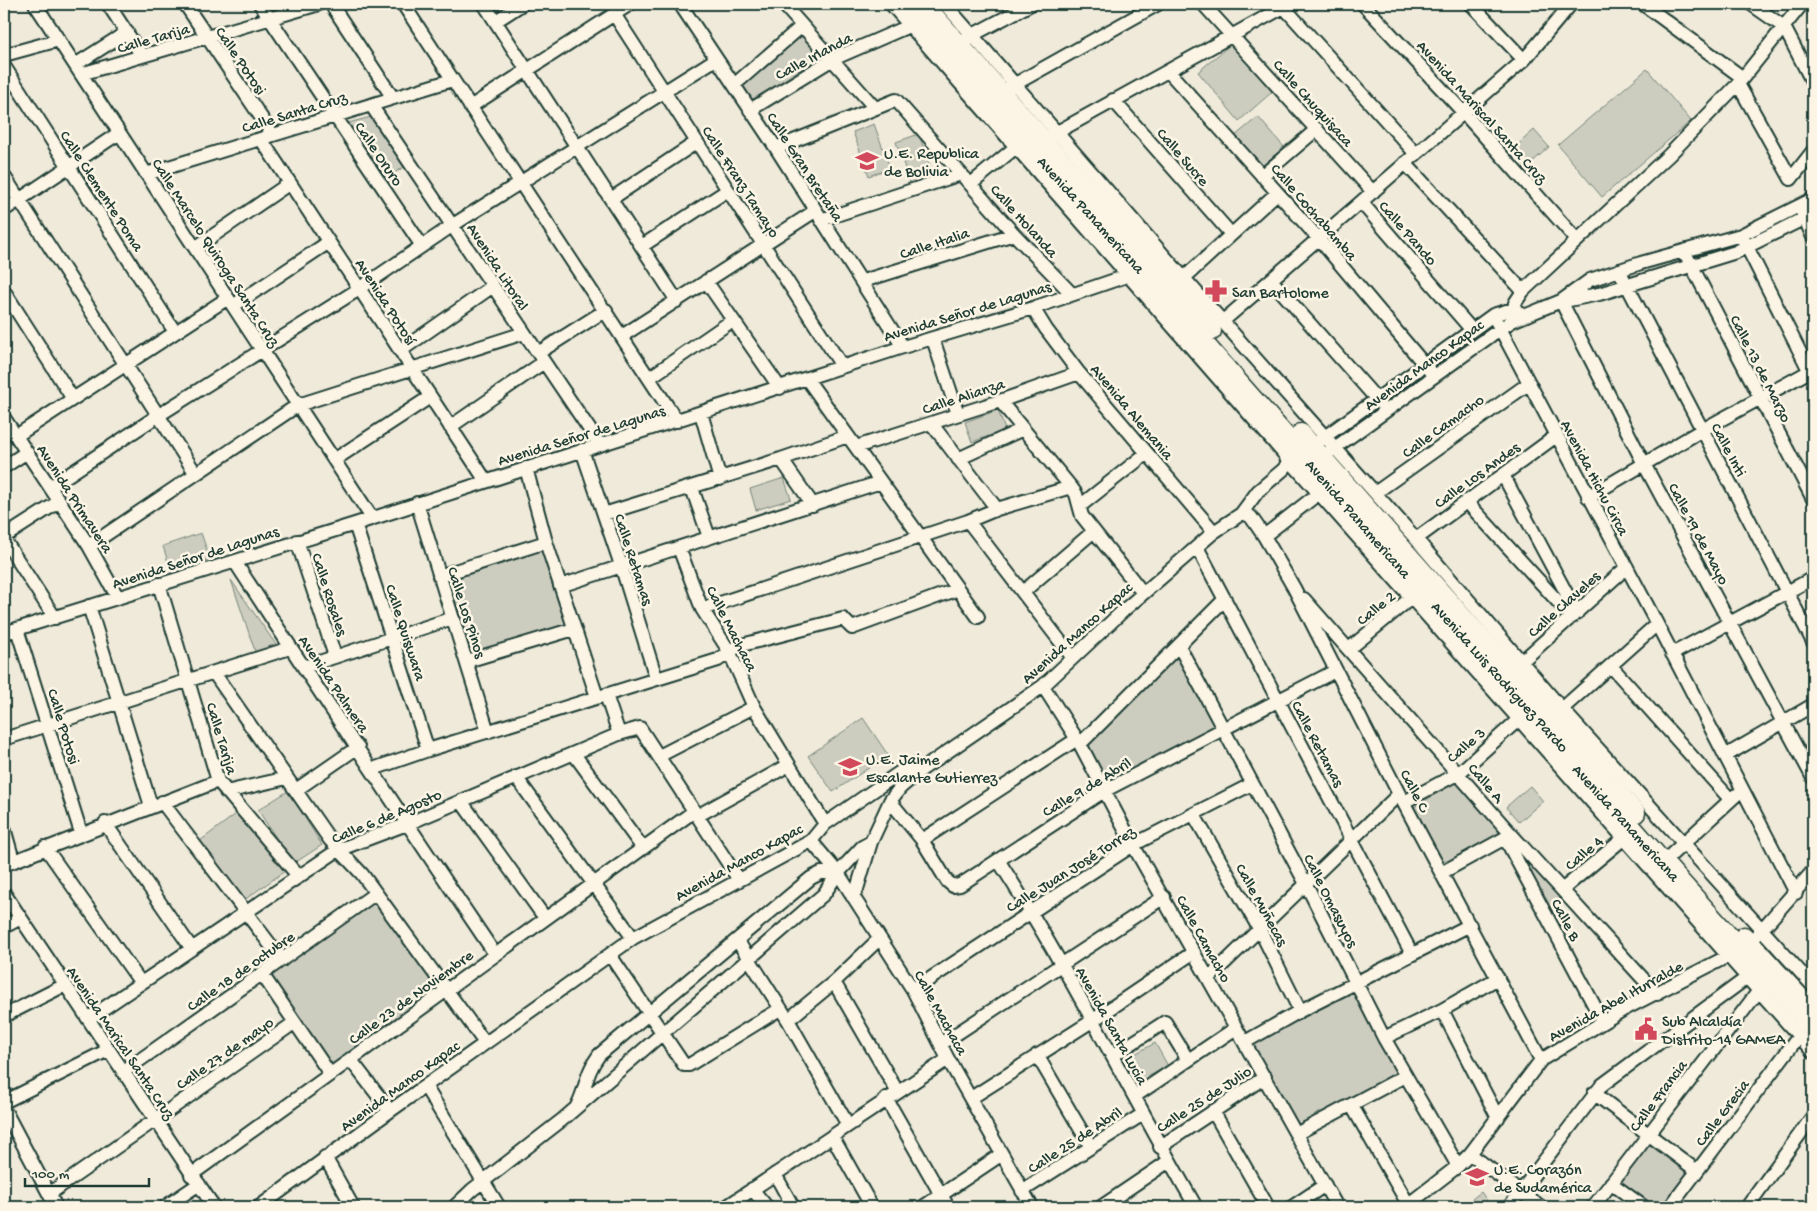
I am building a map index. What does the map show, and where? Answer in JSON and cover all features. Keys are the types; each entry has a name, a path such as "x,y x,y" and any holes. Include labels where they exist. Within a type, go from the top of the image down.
{"highway":[{"name":"Avenida Panamericana","path":"907,4 1021,143 1148,268 1313,452 1677,848 1806,1033"},
{"name":"Avenida Panamericana","path":"919,17 965,39 1050,136 1148,268"},
{"name":"Avenida Panamericana","path":"1313,452 1324,489 1416,594 1745,944"},
{"name":"Avenida Panamericana","path":"1766,975 1813,1011"}],"street":[{"name":"Calle Marcelo Quiroga Santa Cruz","path":"35,4 372,518"},
{"path":"108,4 142,56"},
{"name":"Calle Potosi","path":"185,4 208,38 267,137"},
{"name":"Calle Oruro","path":"260,4 422,246"},
{"name":"Calle Tarija","path":"78,70 142,56 208,38 319,4"},
{"path":"331,4 393,98"},
{"path":"484,4 677,300"},
{"path":"496,21 522,4"},
{"path":"470,107 630,4"},
{"name":"Calle Gran Bretaña","path":"680,4 863,281 903,347"},
{"path":"776,148 875,108 783,4"},
{"path":"891,4 919,17"},
{"name":"Avenida Panamericana","path":"945,4 965,39"},
{"path":"965,39 1029,4"},
{"path":"1008,88 1158,4"},
{"name":"Calle Chuquisaca","path":"1204,4 1373,192"},
{"name":"Avenida Mariscal Santa Cruz","path":"1363,4 1464,112 1577,240"},
{"name":"Calle Pando","path":"1471,329 1361,202 1524,60 1571,4"},
{"path":"1643,4 1740,81 1791,179 1813,151"},
{"path":"1751,4 1784,27 1813,83"},
{"path":"1513,315 1523,290 1669,155 1740,81 1802,4"},
{"path":"407,5 452,80 522,183 677,420"},
{"path":"1050,136 1284,5 1416,154"},
{"path":"1479,7 1524,60"},
{"name":"Calle Franz Tamayo","path":"614,14 842,366"},
{"name":"Calle Irlanda","path":"750,110 833,59 919,17"},
{"path":"734,85 802,26"},
{"path":"78,70 126,32"},
{"path":"4,55 58,40"},
{"path":"50,487 159,415 360,289 453,225 578,148 716,59"},
{"name":"Calle Clemente Poma","path":"4,66 175,332"},
{"name":"Calle Cochabamba","path":"1168,71 1319,239 1425,362 1434,376"},
{"name":"Calle Santa Cruz","path":"146,174 452,80"},
{"name":"Calle Holanda","path":"875,108 896,100 1014,234 1072,294"},
{"name":"Calle Sucre","path":"1113,100 1231,234"},
{"name":"Avenida Litoral","path":"371,105 600,445"},
{"path":"1262,176 1317,129"},
{"path":"4,210 119,132"},
{"name":"Avenida Potosí","path":"267,137 290,183 486,481"},
{"path":"611,199 697,142"},
{"path":"971,184 1021,143"},
{"path":"1405,163 1523,290"},
{"path":"622,336 763,244 818,215 961,174"},
{"path":"4,176 196,474"},
{"path":"194,248 290,183"},
{"path":"642,246 728,190"},
{"path":"1184,278 1277,193"},
{"path":"1313,452 1375,398 1493,315 1528,316 1561,301 1627,285 1747,247 1806,213 1813,199"},
{"path":"1223,321 1272,281 1361,202"},
{"path":"1561,301 1590,280 1741,235 1806,213"},
{"path":"1806,213 1813,237"},
{"name":"Calle Italia","path":"863,281 1014,234"},
{"path":"1588,497 1759,398 1811,374 1808,355 1741,235"},
{"path":"16,436 175,332 230,302 328,242"},
{"name":"Calle 13 de Marzo","path":"1684,251 1813,499"},
{"name":"Avenida Panamericana","path":"1148,268 1184,278 1223,321 1313,452 1324,489"},
{"name":"Avenida Señor de Lagunas","path":"4,633 235,562 780,388 842,366 1033,308 1148,268"},
{"name":"Calle Inti","path":"1619,270 1813,642"},
{"path":"706,281 780,388"},
{"path":"1272,281 1386,410"},
{"path":"400,351 493,286"},
{"path":"4,291 73,399"},
{"name":"Calle 19 de Mayo","path":"1561,301 1644,464 1813,778"},
{"name":"Avenida Alemania","path":"1033,308 1046,329 1079,372 1214,532"},
{"path":"450,427 606,310"},
{"name":"Avenida Hichu Circa","path":"1493,315 1657,624 1796,893"},
{"name":"Avenida Manco Kapac","path":"259,1207 632,938 811,841 825,824 909,766 915,765 921,770 1042,686 1143,593 1214,532 1241,514 1258,491 1284,469 1288,463 1313,452 1386,410 1500,328 1513,315"},
{"path":"649,378 733,320"},
{"path":"89,546 298,405 524,333"},
{"path":"933,339 958,414"},
{"name":"Calle Alianza","path":"856,447 1000,401 1079,372"},
{"path":"807,379 978,617"},
{"name":"Calle Camacho","path":"1375,493 1528,384"},
{"path":"334,460 430,397"},
{"path":"1000,401 1072,487 1082,516 1143,593"},
{"path":"700,413 720,479"},
{"name":"Avenida Primavera","path":"4,418 89,546 118,598"},
{"path":"931,423 998,509"},
{"path":"958,459 1023,430"},
{"path":"604,514 781,460 848,436"},
{"name":"Calle Los Andes","path":"1416,539 1556,436"},
{"name":"Calle Retamas","path":"582,450 621,565 656,678"},
{"path":"4,467 27,452"},
{"name":"Avenida Panamericana","path":"1313,452 1375,493 1562,709 1677,848"},
{"path":"1080,506 1147,453"},
{"path":"781,460 814,505"},
{"path":"526,468 546,542 574,629 601,696 619,734"},
{"path":"1502,475 1574,615"},
{"path":"560,586 881,482"},
{"path":"702,609 968,521 998,509 1072,487"},
{"path":"692,488 709,537"},
{"path":"1241,514 1251,517 1264,536 1324,489"},
{"path":"54,618 4,538 60,501"},
{"path":"1466,501 1574,615"},
{"name":"Calle Los Pinos","path":"417,503 488,732"},
{"path":"968,521 1073,658"},
{"name":"Calle Quiswara","path":"354,524 428,750"},
{"path":"1023,592 1094,531"},
{"name":"Calle C","path":"1264,536 1294,588 1335,670 1541,1060"},
{"name":"Calle Rosales","path":"297,541 335,656"},
{"path":"440,576 546,542"},
{"name":"Calle Retamas","path":"1197,547 1412,954"},
{"name":"Calle Machaca","path":"679,548 702,609 729,651 754,707 825,824"},
{"name":"Avenida Palmera","path":"235,562 290,648 373,769 407,824 495,954"},
{"name":"Calle Claveles","path":"1521,662 1627,567"},
{"path":"1672,654 1813,578"},
{"name":"Calle Tarija","path":"159,584 218,781 299,877"},
{"name":"Calle A","path":"1294,588 1459,773 1508,836 1563,890 1658,994"},
{"path":"373,769 428,750 718,660 729,651 843,619 852,628 958,590"},
{"name":"Calle 2","path":"1349,649 1416,594"},
{"name":"Avenida Luis Rodriguez Pardo","path":"1416,594 1518,720 1623,839 1745,944"},
{"path":"922,840 1078,742 1179,646 1225,599"},
{"path":"89,606 119,702 156,804 246,913 282,960"},
{"path":"304,667 453,618"},
{"path":"1562,709 1657,624"},
{"name":"Calle Potosi","path":"17,629 81,833"},
{"path":"467,661 574,629"},
{"name":"Calle Omasuyos","path":"1179,646 1306,884 1384,1038 1458,1166"},
{"path":"4,739 290,648"},
{"path":"1611,666 1730,799"},
{"name":"Calle 9 de Abril","path":"890,800 922,840 947,881 953,886 960,885 1104,791 1335,670"},
{"path":"214,673 338,850 362,874 486,1043"},
{"name":"Calle Camacho","path":"1042,686 1078,742 1236,1028 1338,1207"},
{"path":"1724,756 1813,705"},
{"path":"739,880 659,756 754,707"},
{"name":"Calle 3","path":"1209,978 1352,840 1402,798 1459,773 1518,720"},
{"name":"Calle 6 de Agosto","path":"88,1019 338,850 407,824 619,734 640,728 659,756"},
{"path":"296,790 358,747"},
{"path":"574,754 642,847"},
{"name":"Calle 23 de Noviembre","path":"165,1207 195,1180 330,1074 642,847 695,814 789,765"},
{"path":"852,896 857,889 871,842 890,800 900,788 921,770"},
{"path":"516,777 632,938"},
{"path":"226,792 287,778"},
{"path":"4,828 8,862 218,781"},
{"name":"Calle Juan José Torrez","path":"913,990 1134,845 1252,784"},
{"path":"1677,848 1742,790"},
{"path":"461,801 544,918"},
{"name":"Calle Muñecas","path":"1194,815 1260,930 1300,1011"},
{"path":"105,824 192,949"},
{"path":"1443,872 1508,836"},
{"name":"Calle B","path":"1508,836 1603,1022"},
{"name":"Calle 4","path":"1563,890 1623,839"},
{"name":"Calle Machaca","path":"811,841 838,873 913,990 948,1059 1032,1207"},
{"path":"454,1207 577,1106 824,894 838,873 862,847 871,842"},
{"path":"45,847 141,983"},
{"name":"Avenida Santa Lucia","path":"998,860 1032,911 1135,1096 1142,1114 1160,1147 1196,1207"},
{"path":"577,1106 582,1096 586,1077 599,1054 811,878 821,872 838,873"},
{"name":"Avenida Abel Iturralde","path":"1406,1206 1458,1166 1470,1154 1541,1060 1603,1022 1658,994 1745,944 1812,876"},
{"name":"Avenida Marical Santa Cruz","path":"4,893 19,919 214,1207"},
{"name":"Calle 18 de octubre","path":"123,1072 376,893"},
{"path":"941,1044 1164,897"},
{"path":"4,927 19,919"},
{"path":"1245,1042 1300,1011 1470,925"},
{"path":"788,1020 834,982 879,939"},
{"path":"737,940 788,1020 848,1125"},
{"name":"Avenida Panamericana","path":"1745,944 1766,975 1813,986"},
{"path":"971,1098 1092,1021 1194,952"},
{"path":"610,955 684,1065 690,1065 780,1010"},
{"path":"262,974 330,1074"},
{"path":"1509,1207 1594,1092 1766,975"},
{"name":"Calle Francia","path":"1594,1207 1766,975"},
{"path":"1384,1038 1442,1010 1498,978"},
{"path":"834,982 948,1207"},
{"path":"4,1016 65,985"},
{"path":"1442,1010 1498,1118"},
{"path":"1112,1056 1165,1022 1188,1060"},
{"name":"Calle 27 de mayo","path":"48,1194 294,1023"},
{"path":"1135,1096 1236,1028"},
{"name":"Avenida Panamericana","path":"1806,1033 1813,1052"},
{"name":"Calle Grecia","path":"1670,1207 1806,1033"},
{"path":"4,1102 108,1050"},
{"path":"1037,1055 1090,1147"},
{"path":"350,1059 390,1111"},
{"path":"726,1207 948,1059"},
{"path":"1296,1134 1352,1106 1405,1076"},
{"name":"Calle 25 de Julio","path":"1160,1147 1265,1077"},
{"path":"425,1086 499,1207"},
{"path":"1594,1092 1697,1171"},
{"path":"1352,1106 1406,1206"},
{"path":"4,1109 56,1207"},
{"path":"1213,1111 1268,1207"},
{"name":"Calle 25 de Abril","path":"1022,1191 1142,1114"},
{"path":"1747,1207 1813,1116"},
{"path":"832,1136 872,1207"},
{"path":"923,1207 1002,1154"},
{"path":"1470,1154 1541,1207"},
{"path":"325,1158 353,1207"},
{"path":"1101,1207 1169,1161"},
{"path":"775,1174 793,1207"},
{"path":"1612,1183 1644,1207"},
{"path":"1292,1207 1325,1185"},
{"path":"752,1189 768,1207"}],"shaded area":[{"path":"800,31 822,56 750,101 739,84"},
{"path":"1231,44 1272,92 1239,121 1198,72"},
{"path":"1647,69 1691,121 1602,197 1558,145"},
{"path":"371,117 404,167 385,179 348,123"},
{"path":"1258,117 1284,147 1262,166 1235,136"},
{"path":"874,124 890,168 869,176 853,132"},
{"path":"1534,130 1549,147 1528,166 1513,149"},
{"path":"919,134 933,176 910,183 896,142"},
{"path":"998,410 1005,430 972,442 965,422"},
{"path":"784,478 791,499 756,510 750,489"},
{"path":"201,533 210,559 171,572 163,546"},
{"path":"541,550 566,626 474,656 449,581"},
{"path":"231,580 277,646 256,654"},
{"path":"1177,651 1217,727 1106,784 1084,744"},
{"path":"863,718 888,755 833,792 808,756"},
{"path":"1456,782 1498,828 1499,836 1449,861 1441,859 1414,807"},
{"path":"1530,786 1543,801 1519,822 1506,807"},
{"path":"288,791 322,845 293,864 258,810"},
{"path":"236,814 285,871 240,903 196,844"},
{"path":"1532,867 1536,867 1562,897 1549,909 1529,871"},
{"path":"373,899 438,991 329,1068 268,979"},
{"path":"1354,987 1402,1075 1297,1127 1250,1041"},
{"path":"1155,1043 1168,1066 1134,1084 1122,1061"},
{"path":"1648,1141 1691,1171 1666,1207 1649,1207 1620,1186 1619,1178"},
{"path":"1481,1192 1490,1205 1486,1207 1462,1207"}],"place":[{"name":"U.E. Republica de Bolivia","path":"867,161"},
{"name":"San Bartolome","path":"1216,291"},
{"name":"U.E. Jaime Escalante Gutierrez","path":"850,767"},
{"name":"Sub Alcaldía Distrito-14 GAMEA","path":"1646,1029"},
{"name":"U.E. Corazón de Sudamérica","path":"1477,1177"}]}
